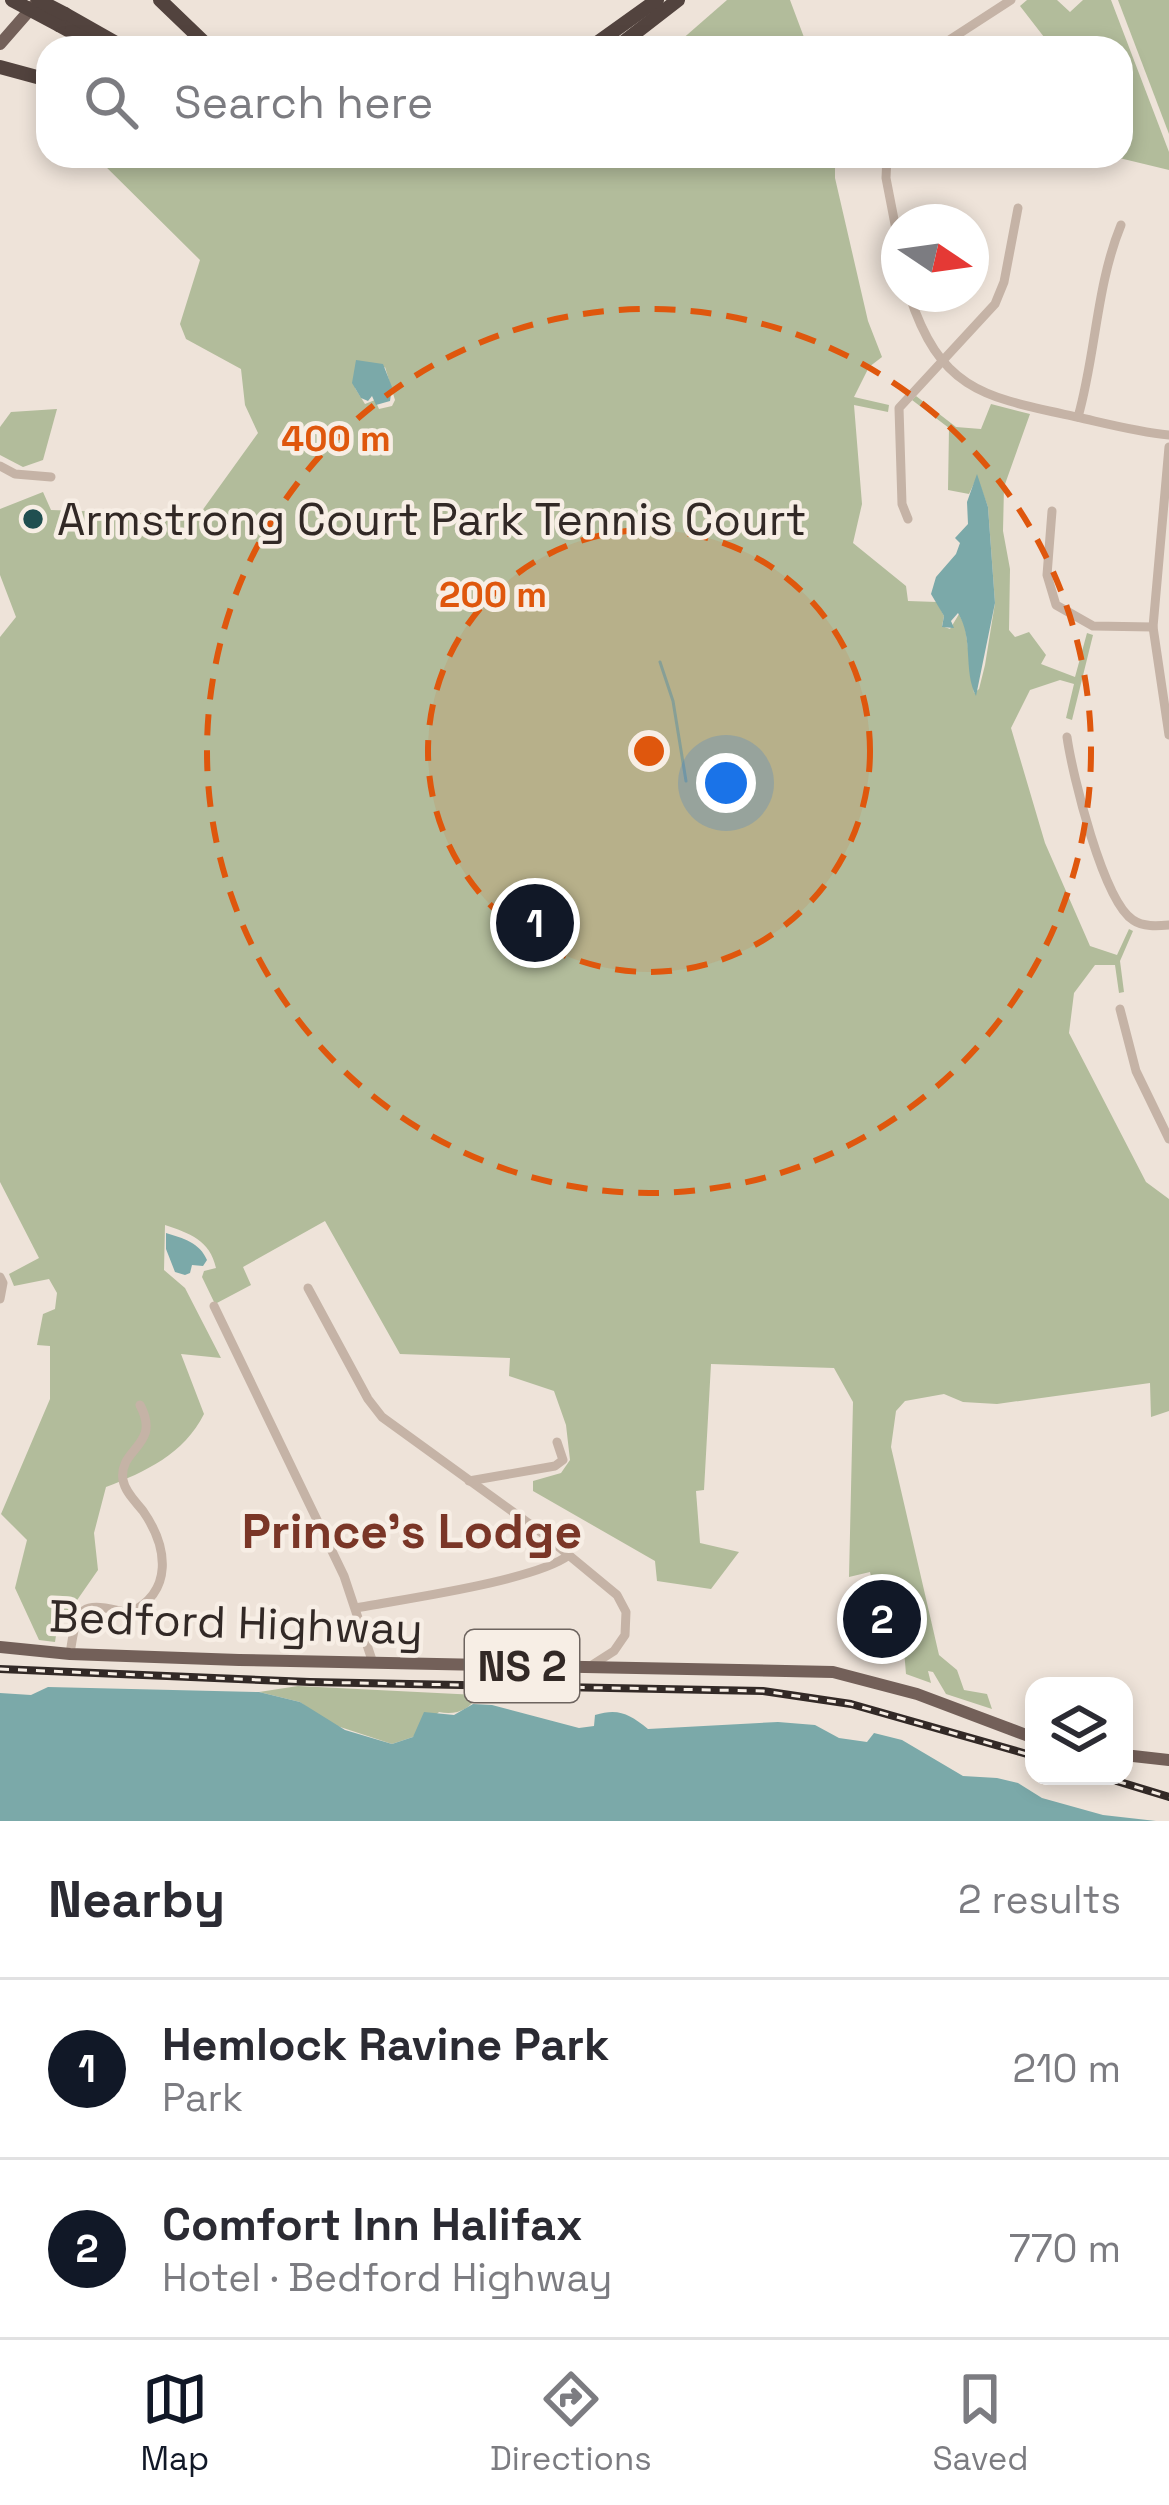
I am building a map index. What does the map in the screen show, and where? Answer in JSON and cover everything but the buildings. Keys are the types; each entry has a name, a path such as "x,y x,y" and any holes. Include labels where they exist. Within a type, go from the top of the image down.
{"highway":[{"path":"12,0 98,36"},
{"path":"39,0 84,36"},
{"path":"160,0 198,36"},
{"path":"607,36 657,0"},
{"path":"632,36 678,0"},
{"path":"0,67 36,78"},
{"path":"0,77 19,74"}],"main road":[{"path":"0,44 39,0"},
{"name":"Bedford Highway","path":"0,1647 70,1654 373,1664 833,1672 917,1694 1025,1735"},
{"path":"1133,1756 1169,1760"}],"street":[{"path":"956,36 1011,0"},
{"path":"886,168 891,204"},
{"path":"908,519 902,504 899,408 989,314 1001,292 1018,208"},
{"path":"1078,417 1121,225"},
{"path":"915,312 922,333 943,363 989,396 1169,436"},
{"path":"1169,447 1153,627 1169,735"},
{"path":"0,466 15,474 50,477"},
{"path":"1052,511 1047,575 1056,605 1093,626 1153,627"},
{"path":"1067,737 1080,800 1121,909 1143,925 1169,925"},
{"path":"1120,1009 1136,1071 1169,1139"},
{"path":"0,1277 0,1300"},
{"path":"308,1288 382,1417 617,1594 626,1612 621,1644 589,1667"},
{"path":"214,1306 356,1608 373,1664"},
{"path":"70,1654 75,1619 83,1609 98,1605 129,1612 149,1602 163,1577 157,1534 122,1476 130,1456 145,1439 146,1419 140,1405"},
{"path":"469,1480 554,1466 563,1460 557,1442"},
{"path":"356,1608 515,1576 549,1567 568,1555"}],"green space":[{"path":"727,0 790,0 804,36 686,36"},
{"path":"1027,0 1057,0 1070,12 1083,0 1111,0 1125,36 1043,36 1020,6"},
{"path":"1118,0 1169,0 1169,134 1133,36"},
{"path":"1133,58 1169,152 1169,170 1133,161"},
{"path":"107,168 835,168 868,321 882,357 869,367 854,397 889,405 888,412 854,405 862,504 853,543 906,586 908,601 937,602 944,616 942,626 950,629 959,614 965,626 974,693 985,665 995,603 988,507 977,477 969,494 948,490 949,428 912,400 916,396 956,427 981,429 991,404 1030,414 1004,487 1009,630 1015,637 1029,632 1046,655 1041,664 1075,677 1087,633 1093,635 1072,720 1066,718 1074,684 1060,680 1030,690 1011,728 1045,843 1090,946 1117,955 1129,929 1133,931 1120,961 1124,992 1119,993 1115,965 1095,965 1074,993 1069,1033 1146,1182 1169,1199 1169,1411 1151,1417 1150,1383 997,1404 963,1402 944,1394 905,1401 896,1411 891,1447 939,1655 957,1670 964,1690 987,1694 992,1709 946,1694 933,1672 928,1671 931,1683 906,1674 900,1602 892,1581 873,1585 870,1572 849,1577 853,1402 834,1368 711,1364 704,1490 696,1491 700,1543 739,1552 711,1589 657,1581 655,1561 533,1491 533,1481 561,1473 570,1460 566,1425 554,1391 509,1376 510,1358 400,1354 325,1221 243,1267 251,1285 215,1304 202,1277 204,1271 216,1268 209,1251 190,1235 165,1225 164,1270 185,1288 221,1358 181,1354 204,1414 174,1451 106,1487 94,1533 98,1570 57,1629 55,1642 39,1640 15,1588 27,1540 1,1514 50,1399 50,1346 37,1345 43,1314 55,1309 57,1293 49,1279 14,1286 9,1274 39,1258 0,1182 0,637 16,617 0,575 0,509 43,492 51,510 199,515 258,433 245,405 241,369 186,339 180,324 200,260","holes":["385,367 395,400 392,406 379,409 375,400 365,404 355,388"]},
{"path":"57,409 43,460 23,467 0,455 0,427 11,412"},
{"name":"Prince's Lodge","path":"298,1686 477,1695 466,1708 439,1712 413,1737 392,1744 328,1723 300,1702 259,1692"}],"water":[{"path":"356,360 383,364 392,387 390,401 376,405 372,396 368,401 361,398 352,383"},
{"path":"977,474 988,507 995,603 976,696 963,623 958,613 951,621 954,628 942,627 944,616 931,594 936,577 956,554 960,543 955,538 968,524 967,502"},
{"path":"166,1233 200,1249 207,1260 203,1266 192,1265 185,1275 175,1272"},
{"path":"48,1687 259,1692 300,1702 345,1730 392,1744 413,1737 424,1712 454,1715 473,1704 579,1728 594,1726 595,1715 611,1712 629,1716 648,1729 778,1722 815,1725 839,1738 867,1742 874,1733 902,1740 963,1776 1018,1783 1042,1798 1103,1815 1156,1821 0,1821 0,1693 31,1695"}],"waterway":[{"path":"660,662 673,701 686,781"}],"railway":[{"path":"0,1669 310,1682 763,1691 851,1704 1025,1753"},
{"path":"1130,1785 1169,1797"}],"place":[{"name":"Armstrong Court Park Tennis Court","path":"33,519"},
{"name":"Hemlock Ravine Park","path":"535,923"},
{"name":"Comfort Inn Halifax","path":"882,1619"}],"district":[{"name":"Prince's Lodge","path":"412,1531"}]}
